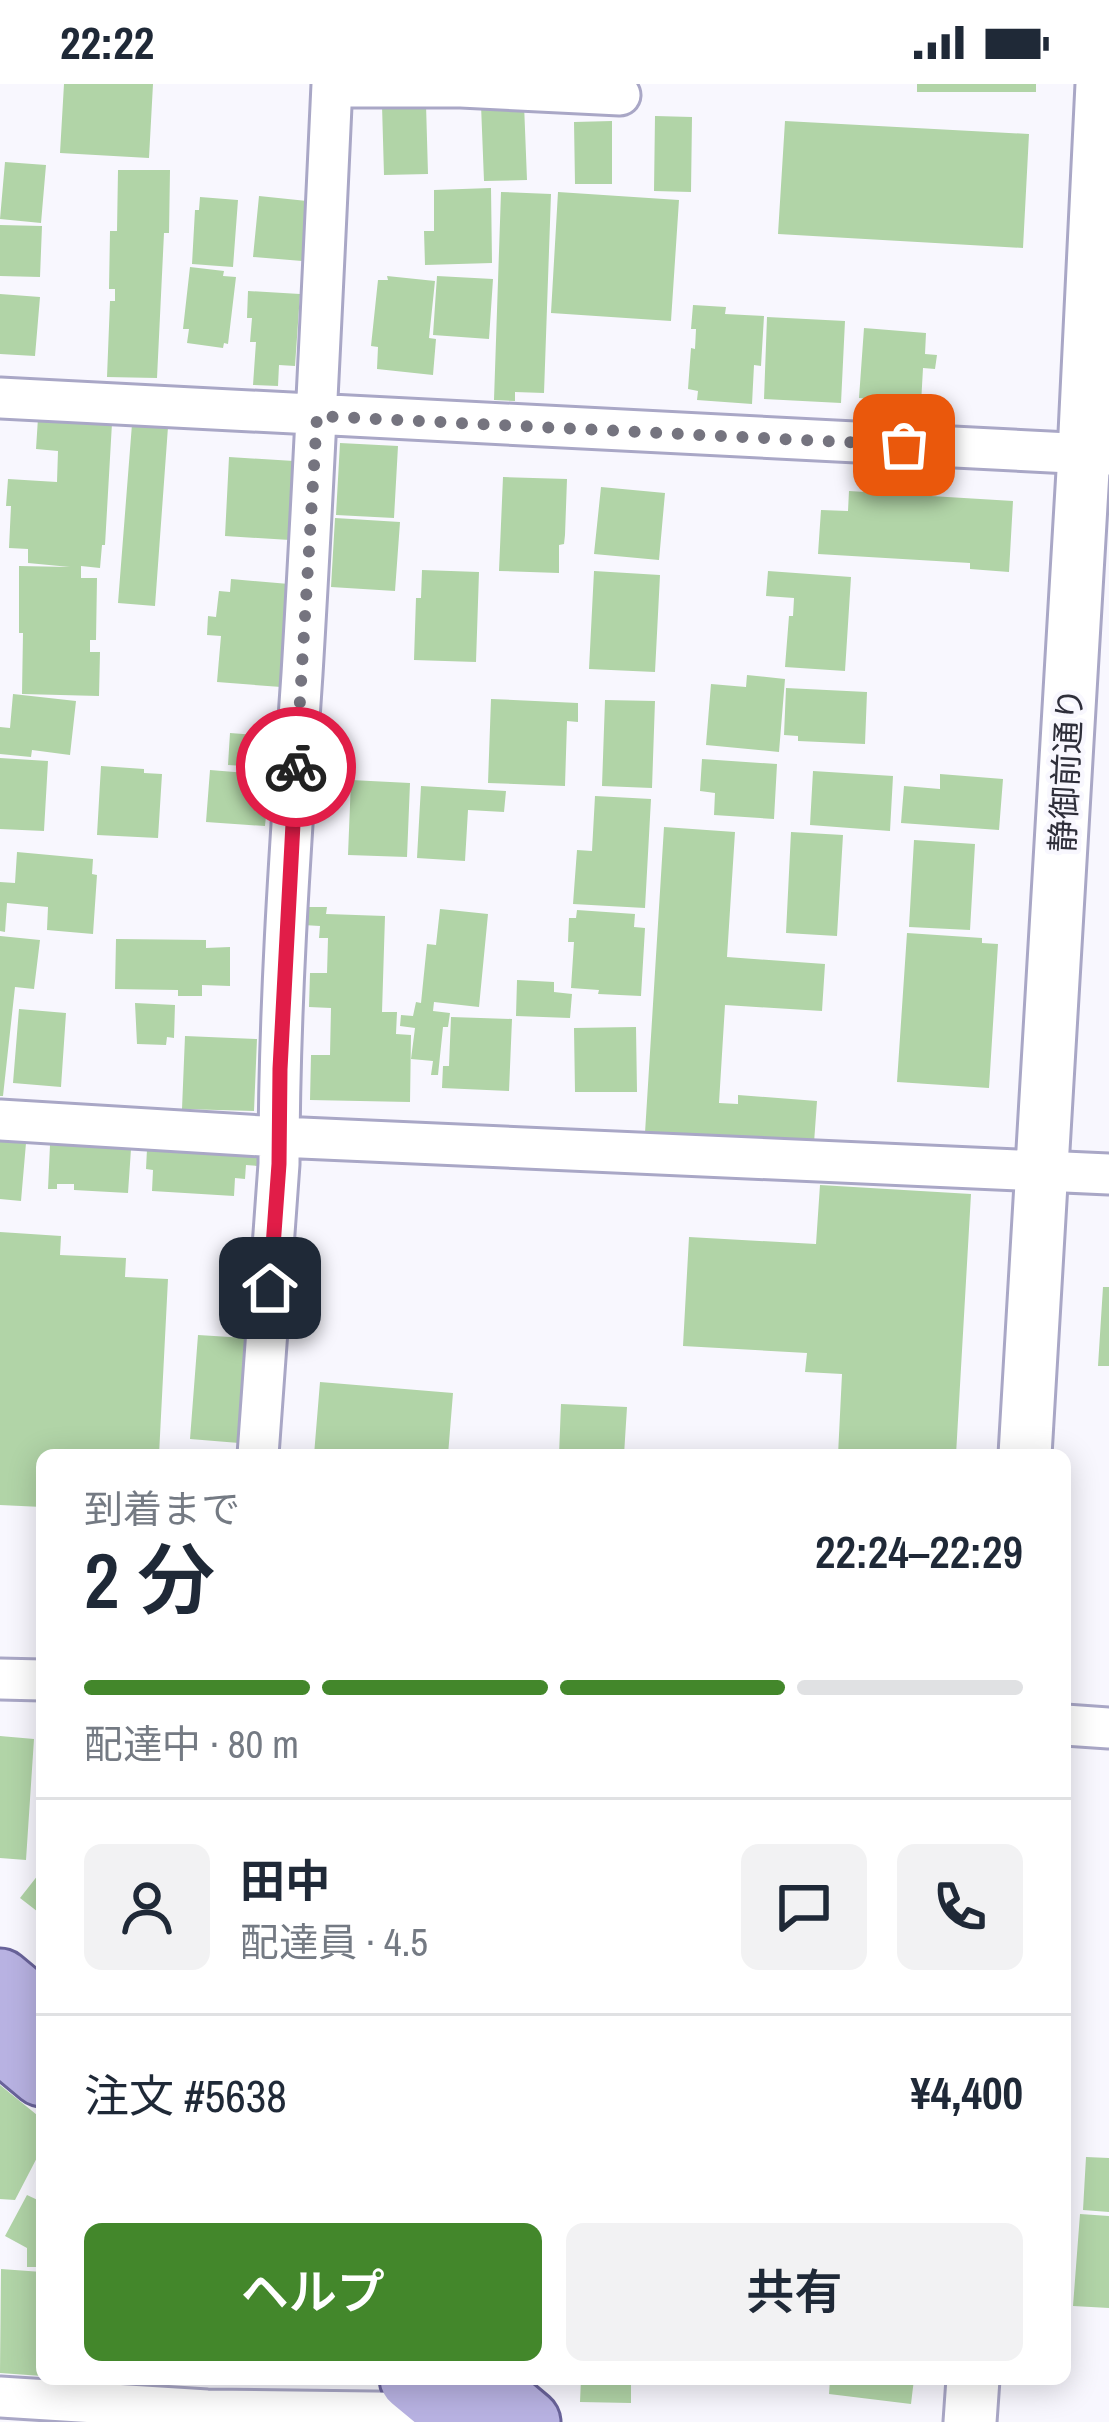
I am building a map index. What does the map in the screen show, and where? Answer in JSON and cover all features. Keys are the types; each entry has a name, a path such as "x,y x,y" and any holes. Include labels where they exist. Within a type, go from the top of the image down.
{"main road":[{"path":"0,1982 36,2011"},
{"path":"0,2039 36,2069"},
{"path":"452,2398 528,2422"}],"street":[{"name":"静御前通り","path":"1025,1449 1096,454 1102,84"},
{"path":"258,1449 279,1137 287,885 317,416 332,85 620,94"},
{"path":"0,398 1096,454"},
{"path":"0,1120 1109,1174"},
{"path":"0,1679 36,1680"},
{"path":"1071,1726 1109,1728"},
{"path":"970,2422 973,2385"},
{"path":"0,2397 207,2404 452,2398"}],"building":[{"path":"64,84 153,84 149,158 60,153"},
{"path":"917,84 1036,84 1036,92 917,92"},
{"path":"426,104 428,174 384,175 382,105"},
{"path":"524,104 527,180 484,181 481,105"},
{"path":"655,116 692,117 691,192 654,191"},
{"path":"612,121 612,184 575,184 574,122"},
{"path":"785,121 1029,134 1023,248 778,234"},
{"path":"5,162 46,165 41,223 0,219"},
{"path":"118,170 170,170 157,378 107,377 110,301 115,301 115,289 109,289 110,231 117,231"},
{"path":"491,188 492,263 425,265 424,231 434,231 434,190"},
{"path":"501,192 551,194 544,393 515,392 515,401 494,400"},
{"path":"558,192 679,200 671,321 551,313"},
{"path":"259,196 307,201 302,261 253,257"},
{"path":"200,197 238,200 233,267 192,264"},
{"path":"0,225 42,226 40,277 0,276"},
{"path":"190,267 236,277 228,344 223,348 187,343 189,329 183,329"},
{"path":"387,276 435,281 429,338 436,339 433,375 377,369 378,347 371,346 378,280 388,280"},
{"path":"437,276 493,279 489,339 433,335"},
{"path":"248,291 300,294 295,366 279,365 278,386 253,385 256,342 250,342"},
{"path":"0,294 40,297 35,356 0,354"},
{"path":"693,305 726,307 725,314 764,316 761,366 754,365 752,404 697,400 698,391 688,389 691,348 695,349"},
{"path":"767,317 845,321 841,403 764,399"},
{"path":"864,328 926,333 925,354 937,355 935,369 923,368 921,404 859,398"},
{"path":"38,418 112,423 105,545 100,568 81,566 81,578 97,578 96,640 90,640 90,652 100,652 99,696 22,694 19,566 70,567 28,563 28,549 9,548 8,479 57,482 58,451 36,449"},
{"path":"132,424 168,427 155,606 118,603"},
{"path":"340,443 398,446 394,518 336,515"},
{"path":"229,457 294,461 290,540 225,536"},
{"path":"503,477 567,479 559,573 499,571"},
{"path":"601,487 665,493 659,560 594,554"},
{"path":"849,491 1013,501 1009,572 970,569 970,563 818,554 821,510 848,511"},
{"path":"335,518 400,522 395,591 331,587"},
{"path":"422,570 479,572 476,662 414,660"},
{"path":"594,571 660,575 655,672 589,669"},
{"path":"768,571 851,577 845,671 785,667 794,598 766,596"},
{"path":"231,579 289,584 281,687 217,682 221,636 207,635 208,616 216,617 219,591 230,592"},
{"path":"747,675 785,679 779,752 706,745 711,684 746,687"},
{"path":"786,688 867,692 865,744 798,741 798,736 784,735"},
{"path":"13,694 76,701 70,755 32,750 31,757 0,754 0,727 10,728"},
{"path":"491,699 578,703 578,722 567,721 565,786 488,783"},
{"path":"605,700 655,701 652,788 602,786"},
{"path":"230,733 279,737 276,768 228,765"},
{"path":"0,758 48,761 44,831 0,829"},
{"path":"702,759 777,764 774,819 714,815 715,793 700,791"},
{"path":"101,766 162,774 158,838 97,835"},
{"path":"210,770 270,775 265,826 206,822"},
{"path":"813,771 893,776 890,831 810,825"},
{"path":"940,774 1003,779 999,830 901,823 904,786 940,789"},
{"path":"351,780 410,783 407,857 348,855"},
{"path":"421,786 506,791 504,812 468,810 465,861 417,858"},
{"path":"595,796 651,799 645,908 573,904 577,850 592,851"},
{"path":"664,827 735,832 727,957 825,964 822,1011 725,1005 719,1103 738,1104 738,1095 817,1101 814,1143 645,1133"},
{"path":"791,832 843,835 837,936 786,933"},
{"path":"914,840 975,844 970,930 909,927"},
{"path":"17,852 93,859 92,874 97,875 93,934 47,930 48,907 7,903 5,932 0,931 0,882 15,883"},
{"path":"303,907 327,907 326,914 385,916 382,1012 397,1012 396,1034 411,1035 410,1102 310,1100 311,1055 330,1055 331,1008 309,1007 310,973 327,973 328,938 319,938 320,926 303,925"},
{"path":"440,909 488,914 479,1007 434,1002 433,1011 450,1013 448,1027 443,1027 438,1075 431,1075 433,1061 411,1059 415,1028 400,1026 401,1015 413,1016 416,1002 421,1003 427,944 436,945"},
{"path":"577,910 635,914 634,927 645,928 641,996 571,988 574,942 568,942 569,918 576,918"},
{"path":"907,933 982,938 982,943 998,944 989,1088 897,1082"},
{"path":"0,936 40,940 34,989 15,987 3,1096 0,1096"},
{"path":"116,939 206,940 206,948 230,947 230,986 202,985 202,996 178,996 178,990 115,989"},
{"path":"517,980 554,982 554,992 572,994 570,1018 516,1016"},
{"path":"135,1003 175,1005 174,1038 167,1037 166,1045 137,1044"},
{"path":"19,1009 66,1013 61,1087 13,1083"},
{"path":"451,1017 512,1019 509,1091 442,1088 443,1066 449,1066"},
{"path":"636,1027 637,1092 575,1092 574,1028"},
{"path":"185,1036 257,1039 254,1111 182,1109"},
{"path":"0,1141 26,1143 21,1201 0,1199"},
{"path":"50,1145 131,1149 128,1193 74,1190 74,1184 48,1189"},
{"path":"147,1149 259,1155 258,1166 246,1165 245,1179 235,1178 234,1196 152,1191"},
{"path":"820,1185 971,1194 956,1449 838,1449 842,1374 805,1372 807,1353 683,1346 689,1237 816,1244"},
{"path":"0,1232 61,1236 60,1255 126,1258 125,1277 168,1279 159,1449 36,1449 36,1507 0,1505"},
{"path":"1103,1287 1109,1287 1109,1366 1098,1366"},
{"path":"198,1335 246,1338 239,1443 190,1439"},
{"path":"320,1382 453,1393 448,1449 314,1449"},
{"path":"561,1404 627,1407 624,1449 559,1449"},
{"path":"0,1736 34,1739 26,1860 0,1858"},
{"path":"36,1878 36,1910 20,1898"},
{"path":"0,2085 36,2114 36,2160 15,2200 0,2199"},
{"path":"1086,2157 1109,2158 1109,2212 1083,2210"},
{"path":"27,2195 36,2199 36,2267 27,2267 27,2248 5,2236"},
{"path":"1080,2214 1109,2216 1109,2308 1073,2306"},
{"path":"1,2269 36,2272 36,2376 0,2373"},
{"path":"581,2385 631,2385 631,2403 580,2402"},
{"path":"830,2385 913,2385 911,2404 829,2394"}],"way so far":[{"path":"296,767 317,416 904,445"}],"route":[{"path":"270,1288 296,767"}]}
